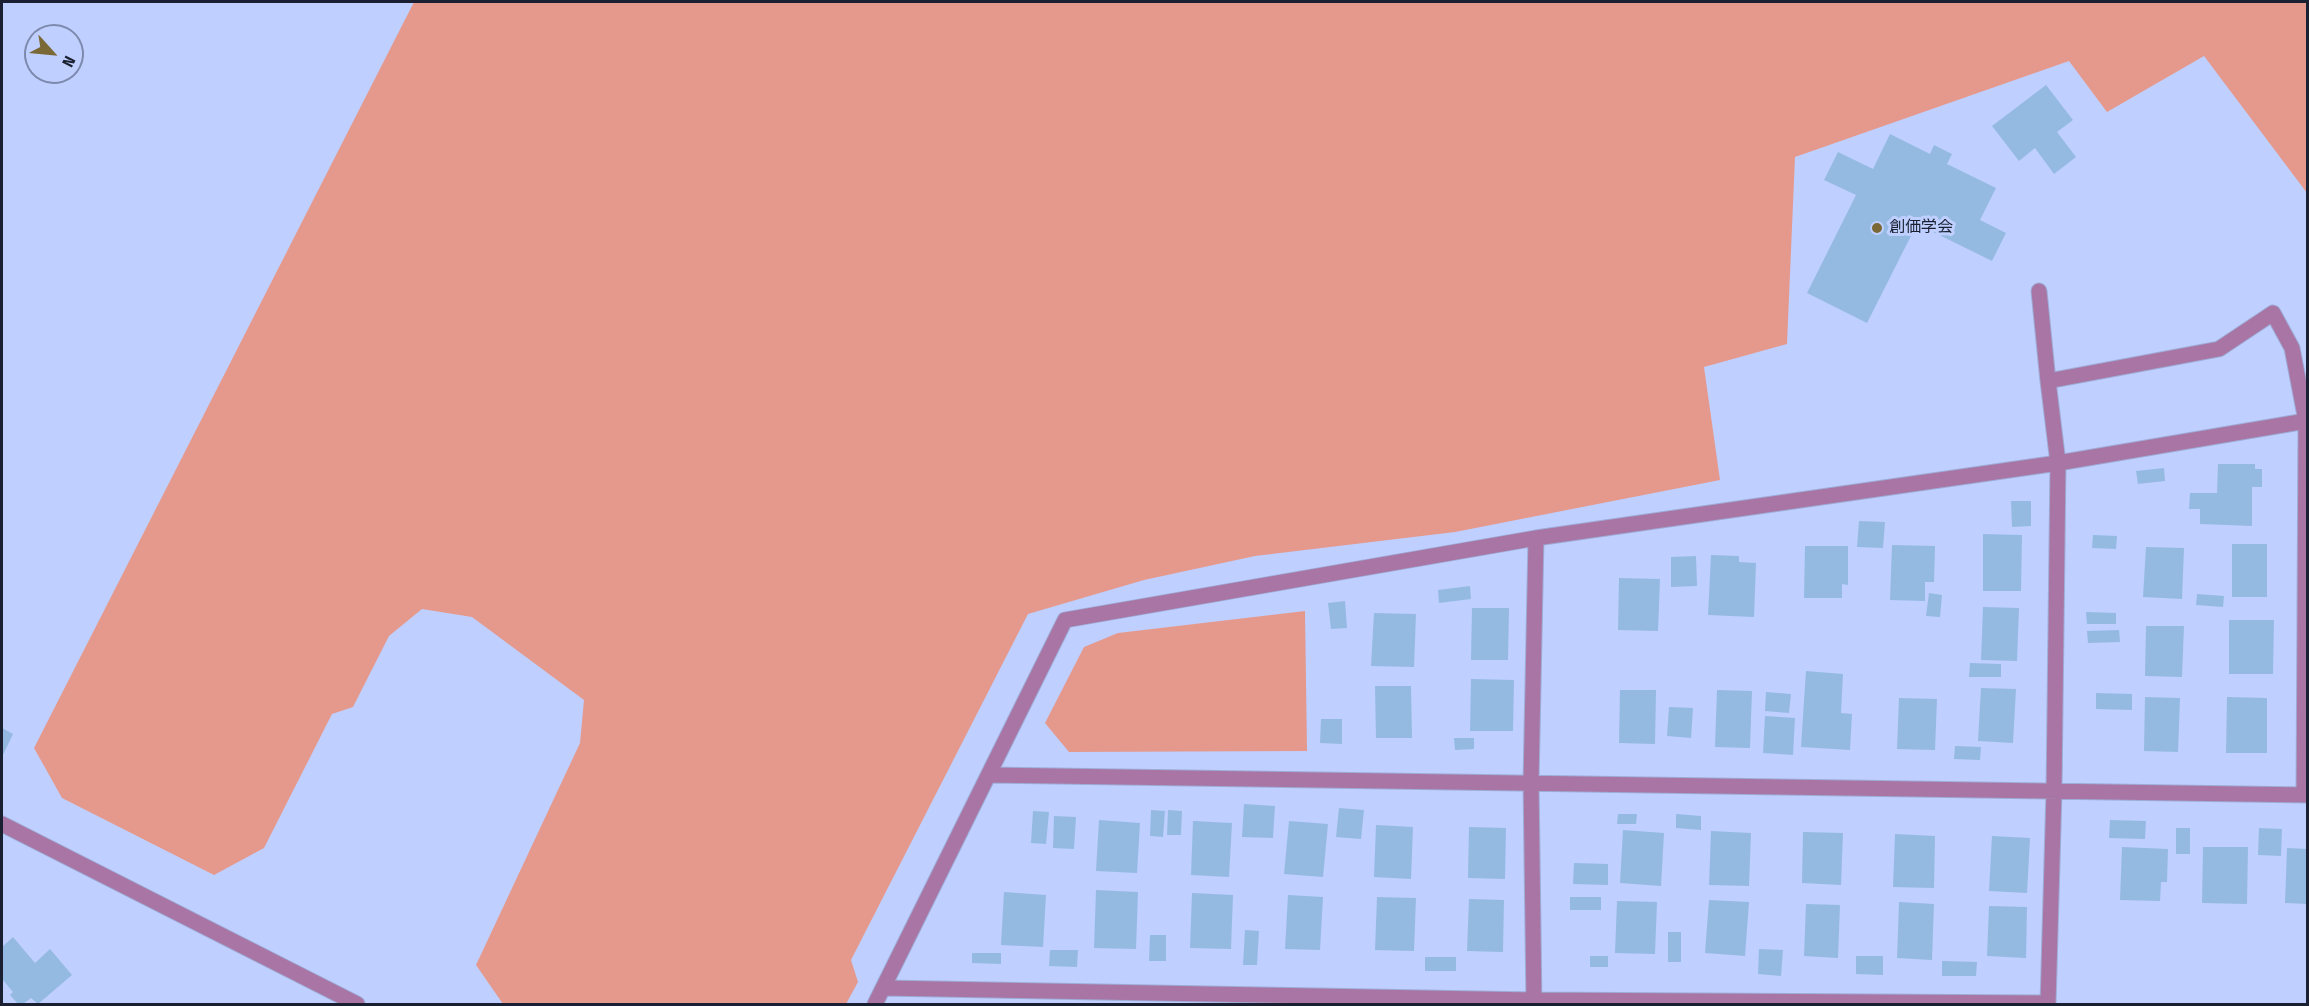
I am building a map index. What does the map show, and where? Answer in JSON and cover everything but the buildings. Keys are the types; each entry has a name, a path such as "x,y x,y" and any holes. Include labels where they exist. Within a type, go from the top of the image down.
{"street":[{"path":"883,988 1534,1002 2048,1004 2054,791 2058,463 2039,291"},
{"path":"989,775 2306,794 2306,422 2292,348 2273,314 2219,349 2048,381"},
{"path":"875,1005 1065,620 1536,538 2058,463 2306,422"},
{"path":"1534,1002 1531,782 1536,538"},
{"path":"2,824 357,1005"}],"shaded area":[{"path":"414,2 2307,2 2307,193 2204,56 2107,112 2069,61 1795,157 1787,344 1704,367 1720,480 1455,532 1255,556 1144,580 1028,614 851,960 858,982 846,1004 503,1004 476,965 580,743 584,700 472,617 422,609 389,636 353,707 332,714 264,848 214,875 62,798 34,748"},
{"path":"1305,611 1307,751 1069,752 1045,723 1084,647 1118,633"}],"place":[{"name":"創価学会","path":"1877,228"}]}
